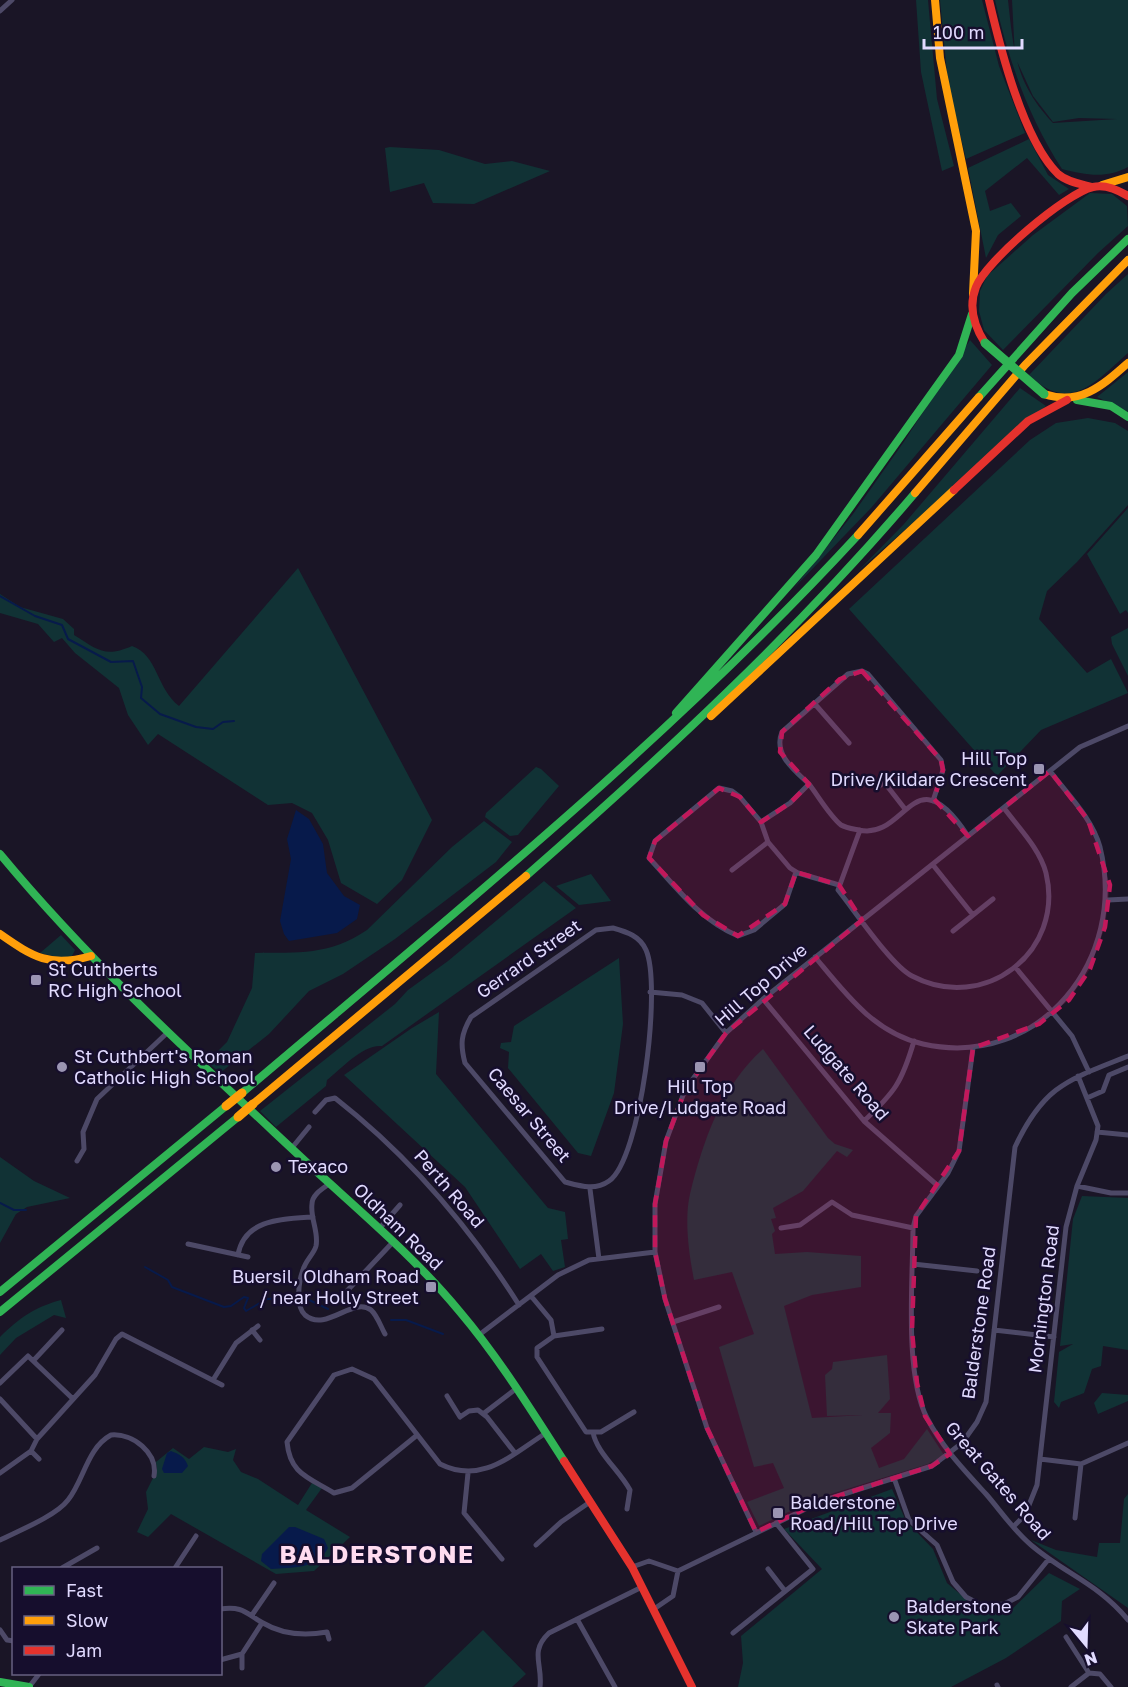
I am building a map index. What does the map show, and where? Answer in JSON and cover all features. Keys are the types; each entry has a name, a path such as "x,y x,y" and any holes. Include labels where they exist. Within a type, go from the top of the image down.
{"main road":[{"path":"635,760 816,555 959,355 972,314 977,247 974,212 957,147 940,58 935,0"},
{"path":"989,0 997,39 1026,114 1040,147 1058,174 1096,187 1112,188 1128,196"},
{"path":"973,294 981,276 991,264 1072,195 1128,177"},
{"path":"0,1293 512,868 635,760 793,605 879,512 1048,317 1128,239"},
{"path":"625,790 732,687 856,560 1044,344 1090,295 1128,260"},
{"path":"972,314 976,329 985,343 1044,394 1111,406 1128,417"},
{"path":"0,1312 440,949 722,706 1028,421 1070,400 1095,392 1128,363"},
{"name":"Oldham Road","path":"0,854 38,900 167,1033 393,1242 460,1311 517,1388 632,1567 692,1687"},
{"path":"0,934 50,963 75,962 91,956"},
{"path":"0,1682 18,1683 29,1687"}],"street":[{"path":"0,11 12,0"},
{"path":"933,801 943,770 940,760 868,674 862,671 848,674 782,732 778,745 787,761 842,825 873,833 881,830 912,803 933,801 957,819 968,836"},
{"path":"814,703 849,743"},
{"name":"Hill Top Drive","path":"756,1532 707,1428 673,1322 655,1251 655,1204 666,1141 685,1090 726,1033 764,999 1080,747 1128,726"},
{"path":"816,957 854,1005 884,1028 922,1044 973,1048 1004,1041 1039,1024 1052,1014 1069,1000 1090,969 1105,927 1110,885 1100,845 1088,820 1050,771"},
{"path":"889,778 881,785 905,809"},
{"path":"761,822 790,802 809,784"},
{"path":"796,872 785,904 754,930 738,936 722,930 703,915 649,858 655,841 719,788 732,791 761,822 768,842 796,872 838,888 891,956 911,976 942,986 974,986 1002,977 1016,968 1029,955 1042,928 1049,900 1046,871 1033,846 1004,808"},
{"path":"838,888 851,861 860,830"},
{"path":"732,870 768,842"},
{"path":"933,865 973,915"},
{"path":"953,931 993,898"},
{"path":"1108,900 1128,899"},
{"name":"Gerrard Street","path":"460,1044 463,1031 471,1017 596,930 614,928 633,934 646,949 650,966 650,992"},
{"path":"1016,968 1077,1043 1089,1071"},
{"path":"598,1259 590,1189 609,1181 621,1168 639,1106 651,1043 650,992 682,995 702,1003 726,1033"},
{"name":"Ludgate Road","path":"764,999 864,1121 938,1186"},
{"path":"77,1161 84,1149 83,1132 97,1099 167,1033"},
{"path":"864,1121 894,1093 905,1071 914,1041"},
{"name":"Caesar Street","path":"460,1044 465,1063 565,1182 590,1189"},
{"name":"Great Gates Road","path":"973,1048 959,1151 916,1216 913,1228 912,1331 917,1383 925,1416 950,1454 1027,1543 1048,1560 1112,1599 1128,1620"},
{"name":"Balderstone Road","path":"678,1571 822,1501 932,1466 962,1443 977,1422 986,1402 1015,1148 1028,1119 1046,1096 1060,1085 1078,1076 1128,1056"},
{"path":"1087,1098 1103,1091 1109,1075 1128,1067"},
{"path":"1078,1076 1098,1126 1097,1132 1128,1135"},
{"name":"Perth Road","path":"315,1112 326,1100 335,1098 423,1176 455,1215 519,1305"},
{"path":"291,1149 309,1127"},
{"name":"Mornington Road","path":"1014,1526 1025,1515 1032,1503 1040,1459 1066,1227 1077,1186 1096,1140 1097,1132"},
{"path":"329,1184 318,1191 311,1203 316,1246 302,1270 300,1298 303,1312 310,1317 326,1319 355,1308 366,1307 372,1311 385,1334"},
{"path":"1077,1186 1110,1193 1128,1192"},
{"path":"781,1228 800,1225 832,1202 852,1215 913,1228"},
{"path":"379,1230 400,1205"},
{"path":"238,1255 243,1238 251,1229 265,1223 313,1216"},
{"path":"345,1293 393,1242"},
{"path":"193,1243 248,1257"},
{"path":"479,1335 558,1275 589,1260 655,1251"},
{"path":"913,1264 977,1271"},
{"path":"531,1296 551,1320 554,1336"},
{"path":"673,1322 719,1307"},
{"path":"296,1315 303,1312"},
{"path":"213,1380 236,1343 258,1326"},
{"path":"602,1329 554,1336 537,1348 537,1357 586,1432 601,1432 634,1412"},
{"path":"34,1360 62,1330"},
{"path":"252,1330 260,1340"},
{"path":"994,1330 1054,1337"},
{"path":"0,1473 32,1451 37,1438 95,1375 116,1339 122,1334 222,1385"},
{"path":"0,1383 28,1356 72,1398"},
{"path":"416,1436 351,1488 334,1493 294,1468 289,1456 288,1442 334,1376 352,1369 374,1379 440,1464 455,1472 468,1473 495,1466 546,1433"},
{"path":"483,1414 517,1388"},
{"path":"447,1396 460,1417 469,1411 478,1410 483,1414 515,1453"},
{"path":"0,1399 37,1438"},
{"path":"593,1432 595,1444 613,1463 630,1490 627,1509"},
{"path":"0,1540 32,1525 68,1500 97,1446 111,1436 129,1439 148,1452 154,1463 154,1477"},
{"path":"1040,1459 1081,1464 1128,1443"},
{"path":"32,1451 39,1459"},
{"path":"1075,1518 1081,1464"},
{"path":"468,1473 464,1514 502,1559"},
{"path":"894,1478 909,1520 937,1545 953,1582 966,1597 983,1606 1004,1604 1018,1597 1048,1560"},
{"path":"536,1545 561,1522 590,1502"},
{"path":"733,1633 813,1569 776,1523"},
{"path":"176,1567 196,1536"},
{"path":"65,1567 97,1548"},
{"path":"632,1567 649,1562 678,1571 673,1596 654,1609"},
{"path":"768,1569 785,1591"},
{"path":"252,1615 274,1583"},
{"path":"540,1687 541,1673 537,1657 540,1642 549,1633 642,1587"},
{"path":"222,1609 234,1607 285,1633 306,1636 327,1632 329,1639"},
{"path":"577,1619 615,1687"},
{"path":"242,1668 242,1654 262,1623"},
{"path":"0,1630 7,1640 12,1641"},
{"path":"1066,1637 1089,1673"},
{"path":"222,1659 242,1654"},
{"path":"1071,1687 1089,1673 1100,1674 1111,1687"},
{"path":"29,1687 38,1675"}],"highlighted area":[{"path":"862,671 941,760 943,770 934,799 968,836 1050,771 1088,820 1110,885 1105,927 1090,969 1069,1000 1039,1024 973,1048 959,1151 916,1216 912,1331 917,1383 925,1416 950,1454 932,1466 822,1501 756,1532 707,1428 665,1299 655,1252 655,1204 666,1141 685,1090 726,1033 862,920 839,885 796,872 785,904 738,936 703,915 649,858 655,841 719,788 740,797 761,822 790,803 809,784 780,752 782,732 840,679"}],"green space":[{"path":"916,0 928,0 937,99 954,166 942,171 921,72"},
{"path":"940,0 982,0 999,66 1025,133 966,159 948,84"},
{"path":"995,0 1008,0 1015,50 1012,0 1128,0 1128,167 1112,173 1096,175 1062,169 1039,130 1021,88 1006,45","holes":["1018,63 1033,96 1053,122 1079,118 1117,119 1053,123 1031,94"]},
{"path":"1029,139 1048,175 1069,189 1059,195 1027,158 985,191 990,211 1011,203 1021,216 998,235 986,258 968,168"},
{"path":"385,148 439,150 485,164 512,161 550,171 474,204 433,203 424,183 390,192"},
{"path":"1090,193 1112,194 1127,206 1128,226 1098,253 1003,350 984,330 979,311 980,291 987,276 1033,235"},
{"path":"1128,274 1128,353 1093,383 1082,390 1070,393 1057,392 1044,387 1029,375 1106,294"},
{"path":"970,340 992,365 871,508 793,589 853,514 903,443"},
{"path":"1128,372 1128,412 1097,397"},
{"path":"1020,388 1046,406 858,571 904,524"},
{"path":"1088,418 1115,423 1128,431 1128,505 1077,562 1047,591 1039,619 1087,673 1111,659 1128,693 1041,730 997,776 849,609 1030,440 1056,423"},
{"path":"1128,508 1128,613 1126,610 1120,614 1087,554"},
{"path":"298,568 432,820 402,880 377,904 341,883 328,840 312,813 292,803 268,805 158,734 148,745 128,715 119,688 75,653 62,638 54,642 38,624 0,613 0,594 20,607 63,619 74,629 74,635 102,651 123,650 132,646 141,650 152,664 171,699 179,706"},
{"path":"1128,628 1128,676 1112,644 1111,637"},
{"path":"536,767 559,786 518,835 510,836 485,817 486,813"},
{"path":"484,821 512,842 496,862 395,939 343,974 309,991 269,1034 220,1073 207,1062 227,1042 252,988 255,953 313,951 339,944 367,930 452,847"},
{"path":"591,874 611,901 579,905 556,886"},
{"path":"544,881 576,908 382,1046 367,1049 353,1058 327,1080 326,1086 276,1127 260,1111 395,1004 408,990 448,961"},
{"path":"61,935 75,950 72,956 65,959 40,953"},
{"path":"619,958 623,1024 614,1093 591,1156 578,1153 508,1068 509,1052 500,1048 501,1043 511,1042 514,1026"},
{"path":"439,1012 436,1074 548,1208 565,1212 568,1239 561,1240 565,1267 553,1271 541,1254 520,1269 465,1187 344,1075"},
{"path":"763,1049 828,1138 835,1144 853,1150 847,1157 837,1151 803,1191 773,1208 776,1218 771,1219 775,1231 772,1234 775,1254 807,1252 861,1256 861,1287 812,1295 784,1306 812,1418 863,1415 827,1416 825,1375 832,1369 833,1362 887,1355 890,1399 878,1413 891,1413 890,1433 871,1448 879,1468 904,1459 927,1429 944,1455 928,1464 818,1498 759,1526 747,1502 784,1488 773,1463 754,1467 719,1347 754,1334 732,1272 694,1280 687,1215 695,1174 716,1115 736,1079"},
{"path":"0,1157 34,1181 70,1198 27,1207 16,1214 0,1243"},
{"path":"1082,1196 1128,1198 1128,1350 1103,1346 1101,1366 1092,1369 1084,1393 1061,1402 1059,1408 1054,1402 1059,1352 1073,1344 1060,1346 1073,1219"},
{"path":"61,1300 66,1318 54,1315 16,1338 0,1355 0,1337 7,1330 35,1310"},
{"path":"1102,1393 1128,1395 1128,1401 1098,1414 1094,1403"},
{"path":"204,1447 228,1452 236,1449 233,1460 241,1472 258,1479 298,1505 312,1483 322,1488 306,1510 350,1537 314,1571 276,1574 171,1514 148,1537 137,1532 148,1509 146,1492 157,1470 156,1462 173,1448 189,1459"},
{"path":"892,1489 906,1521 933,1549 947,1583 980,1611 1009,1612 1049,1573 1080,1589 1062,1601 1061,1621 1006,1658 951,1687 738,1687 743,1663 741,1636 822,1569 784,1529"},
{"path":"1128,1494 1128,1608 1031,1540 1056,1550 1097,1557 1099,1543 1120,1543 1124,1499"},
{"path":"483,1630 526,1674 512,1687 424,1687"}],"water":[{"path":"296,810 309,819 323,844 327,873 344,896 360,905 357,919 337,933 289,941 280,921 291,859 287,839"},
{"path":"171,1451 181,1456 187,1463 188,1466 182,1473 164,1473 162,1469 167,1453"},
{"path":"289,1527 295,1527 324,1539 328,1548 311,1564 271,1569 261,1561 262,1554"}],"waterway":[{"path":"0,596 35,616 62,625 68,639 111,662 133,661 142,687 141,698 160,714 196,727 213,729 223,722 234,721"},
{"path":"0,1203 14,1210 26,1210"},
{"path":"145,1267 168,1280 172,1287 224,1307 231,1306 244,1297 248,1298 244,1308 246,1311 267,1299 291,1297"},
{"path":"307,1299 328,1309"},
{"path":"391,1320 406,1320 443,1334"}],"traffic: fast":[{"path":"979,397 1072,293 1128,239"},
{"path":"676,713 816,555 959,355 972,314"},
{"path":"985,343 1044,394"},
{"path":"1077,400 1111,406 1128,417"},
{"path":"526,876 728,692 824,595 915,493"},
{"path":"242,1093 480,891 636,754 712,683 858,535"},
{"path":"0,854 72,935 147,1012 385,1233 442,1291 501,1366 564,1461"},
{"path":"0,1292 226,1106"},
{"path":"0,1312 238,1117"},
{"path":"0,1682 29,1687"}],"traffic: slow":[{"path":"935,0 940,58 976,231 973,294"},
{"path":"1102,185 1128,177"},
{"path":"915,493 1025,365 1128,260"},
{"path":"1044,394 1057,397 1080,396 1099,386 1128,363"},
{"path":"858,535 979,397"},
{"path":"711,716 954,490"},
{"path":"253,1104 526,876"},
{"path":"0,934 22,949 42,958 64,961 91,956"},
{"path":"226,1106 242,1093"},
{"path":"238,1117 253,1104"}],"traffic: jam":[{"path":"989,0 1014,92 1045,159 1062,177 1092,187"},
{"path":"985,343 975,323 972,302 976,287 995,261 1047,214 1081,192 1102,186 1128,196"},
{"path":"954,490 1028,421 1067,400"},
{"path":"564,1461 632,1567 692,1687"}],"place":[{"name":"Hill Top Drive/Kildare Crescent","path":"1039,769"},
{"name":"St Cuthberts RC High School","path":"36,980"},
{"name":"St Cuthbert's Roman Catholic High School","path":"62,1067"},
{"name":"Hill Top Drive/Ludgate Road","path":"700,1067"},
{"name":"Texaco","path":"276,1167"},
{"name":"Buersil, Oldham Road / near Holly Street","path":"431,1287"},
{"name":"Balderstone Road/Hill Top Drive","path":"778,1513"},
{"name":"Balderstone Skate Park","path":"894,1617"}],"district":[{"name":"BALDERSTONE","path":"377,1555"}]}
